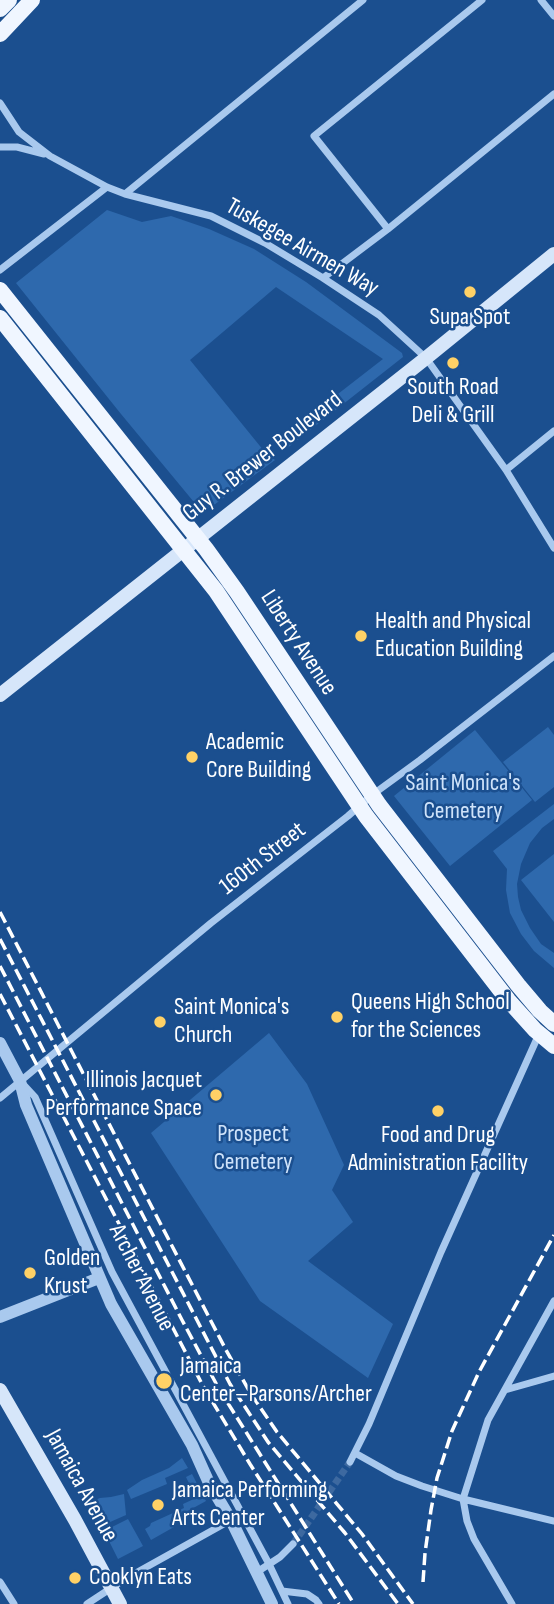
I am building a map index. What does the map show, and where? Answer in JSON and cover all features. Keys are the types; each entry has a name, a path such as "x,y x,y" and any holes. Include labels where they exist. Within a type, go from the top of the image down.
{"main road":[{"path":"0,9 9,0"},
{"path":"0,34 32,0"},
{"name":"Guy R. Brewer Boulevard","path":"0,695 426,359 554,254"},
{"name":"Liberty Avenue","path":"0,290 198,538 372,795 518,985 552,1023"},
{"name":"Liberty Avenue","path":"0,318 216,591 359,807 508,1000 539,1034 554,1046"},
{"name":"Jamaica Avenue","path":"0,1390 120,1604"}],"street":[{"path":"125,194 363,0"},
{"path":"388,229 314,136 482,0"},
{"path":"541,0 554,16"},
{"path":"323,278 388,229 554,94"},
{"name":"Tuskegee Airmen Way","path":"0,103 19,132 50,156 125,194 211,216 265,243 379,315 426,359 506,470 554,548"},
{"name":"Tuskegee Airmen Way","path":"0,147 18,147 50,156"},
{"path":"0,270 107,187"},
{"path":"506,470 554,431"},
{"name":"160th Street","path":"0,1098 211,923 372,795 554,656"},
{"path":"351,1462 539,1034 552,1023"},
{"name":"Archer Avenue","path":"0,1043 20,1081 26,1105 99,1278 116,1313 192,1445 272,1604"},
{"name":"Archer Avenue","path":"20,1081 35,1097 112,1272 289,1604"},
{"path":"0,1317 112,1272"},
{"path":"512,1604 474,1539 463,1499 488,1420 554,1301"},
{"path":"505,1390 554,1376"},
{"path":"355,1453 396,1476 463,1499 554,1521"},
{"path":"87,1604 231,1520"},
{"path":"257,1572 280,1557 293,1544"},
{"path":"0,1582 14,1604"},
{"path":"282,1591 307,1594 319,1604"}],"green space":[{"path":"107,210 142,222 171,216 254,249 306,282 402,353 403,357 286,449 280,439 383,359 276,287 190,360 264,451 275,460 203,513 16,283"},
{"path":"548,727 554,735 554,787 535,802 503,762"},
{"name":"Saint Monica's Cemetery","path":"475,730 532,800 450,866 394,796"},
{"path":"554,804 554,819 542,828 530,843 521,864 517,884 521,910 541,944 554,953 554,968 534,951 510,913 506,890 507,869 493,851"},
{"path":"554,854 554,922 521,880"},
{"name":"Prospect Cemetery","path":"269,1033 307,1084 344,1165 332,1190 353,1222 308,1261 393,1324 368,1378 260,1301 151,1133"},
{"path":"182,1458 188,1468 165,1478 167,1484 131,1499 127,1490 169,1468"},
{"path":"192,1474 206,1501 177,1517 174,1527 151,1540 145,1529 151,1523 184,1508 183,1504 196,1498 186,1477"},
{"path":"124,1494 126,1515 101,1526 88,1503"},
{"path":"128,1519 143,1546 118,1559 104,1531"}],"tunnel":[{"path":"293,1544 350,1462"}],"railway":[{"path":"0,912 251,1394 277,1432 362,1534 413,1604"},
{"path":"0,939 230,1384 268,1442 345,1533 398,1604"},
{"path":"0,966 219,1389 354,1604"},
{"path":"0,994 203,1386 339,1604"},
{"path":"423,1582 437,1478 452,1431 479,1372 554,1235"}],"place":[{"name":"Supa Spot","path":"470,292"},
{"name":"South Road Deli & Grill","path":"453,363"},
{"name":"Health and Physical Education Building","path":"361,636"},
{"name":"Academic Core Building","path":"192,757"},
{"name":"Queens High School for the Sciences","path":"337,1017"},
{"name":"Saint Monica's Church","path":"160,1022"},
{"name":"Illinois Jacquet Performance Space","path":"216,1095"},
{"name":"Food and Drug Administration Facility","path":"438,1111"},
{"name":"Golden Krust","path":"30,1273"},
{"name":"Jamaica Center–Parsons/Archer","path":"164,1381"},
{"name":"Jamaica Performing Arts Center","path":"158,1505"},
{"name":"Cooklyn Eats","path":"75,1578"}]}
